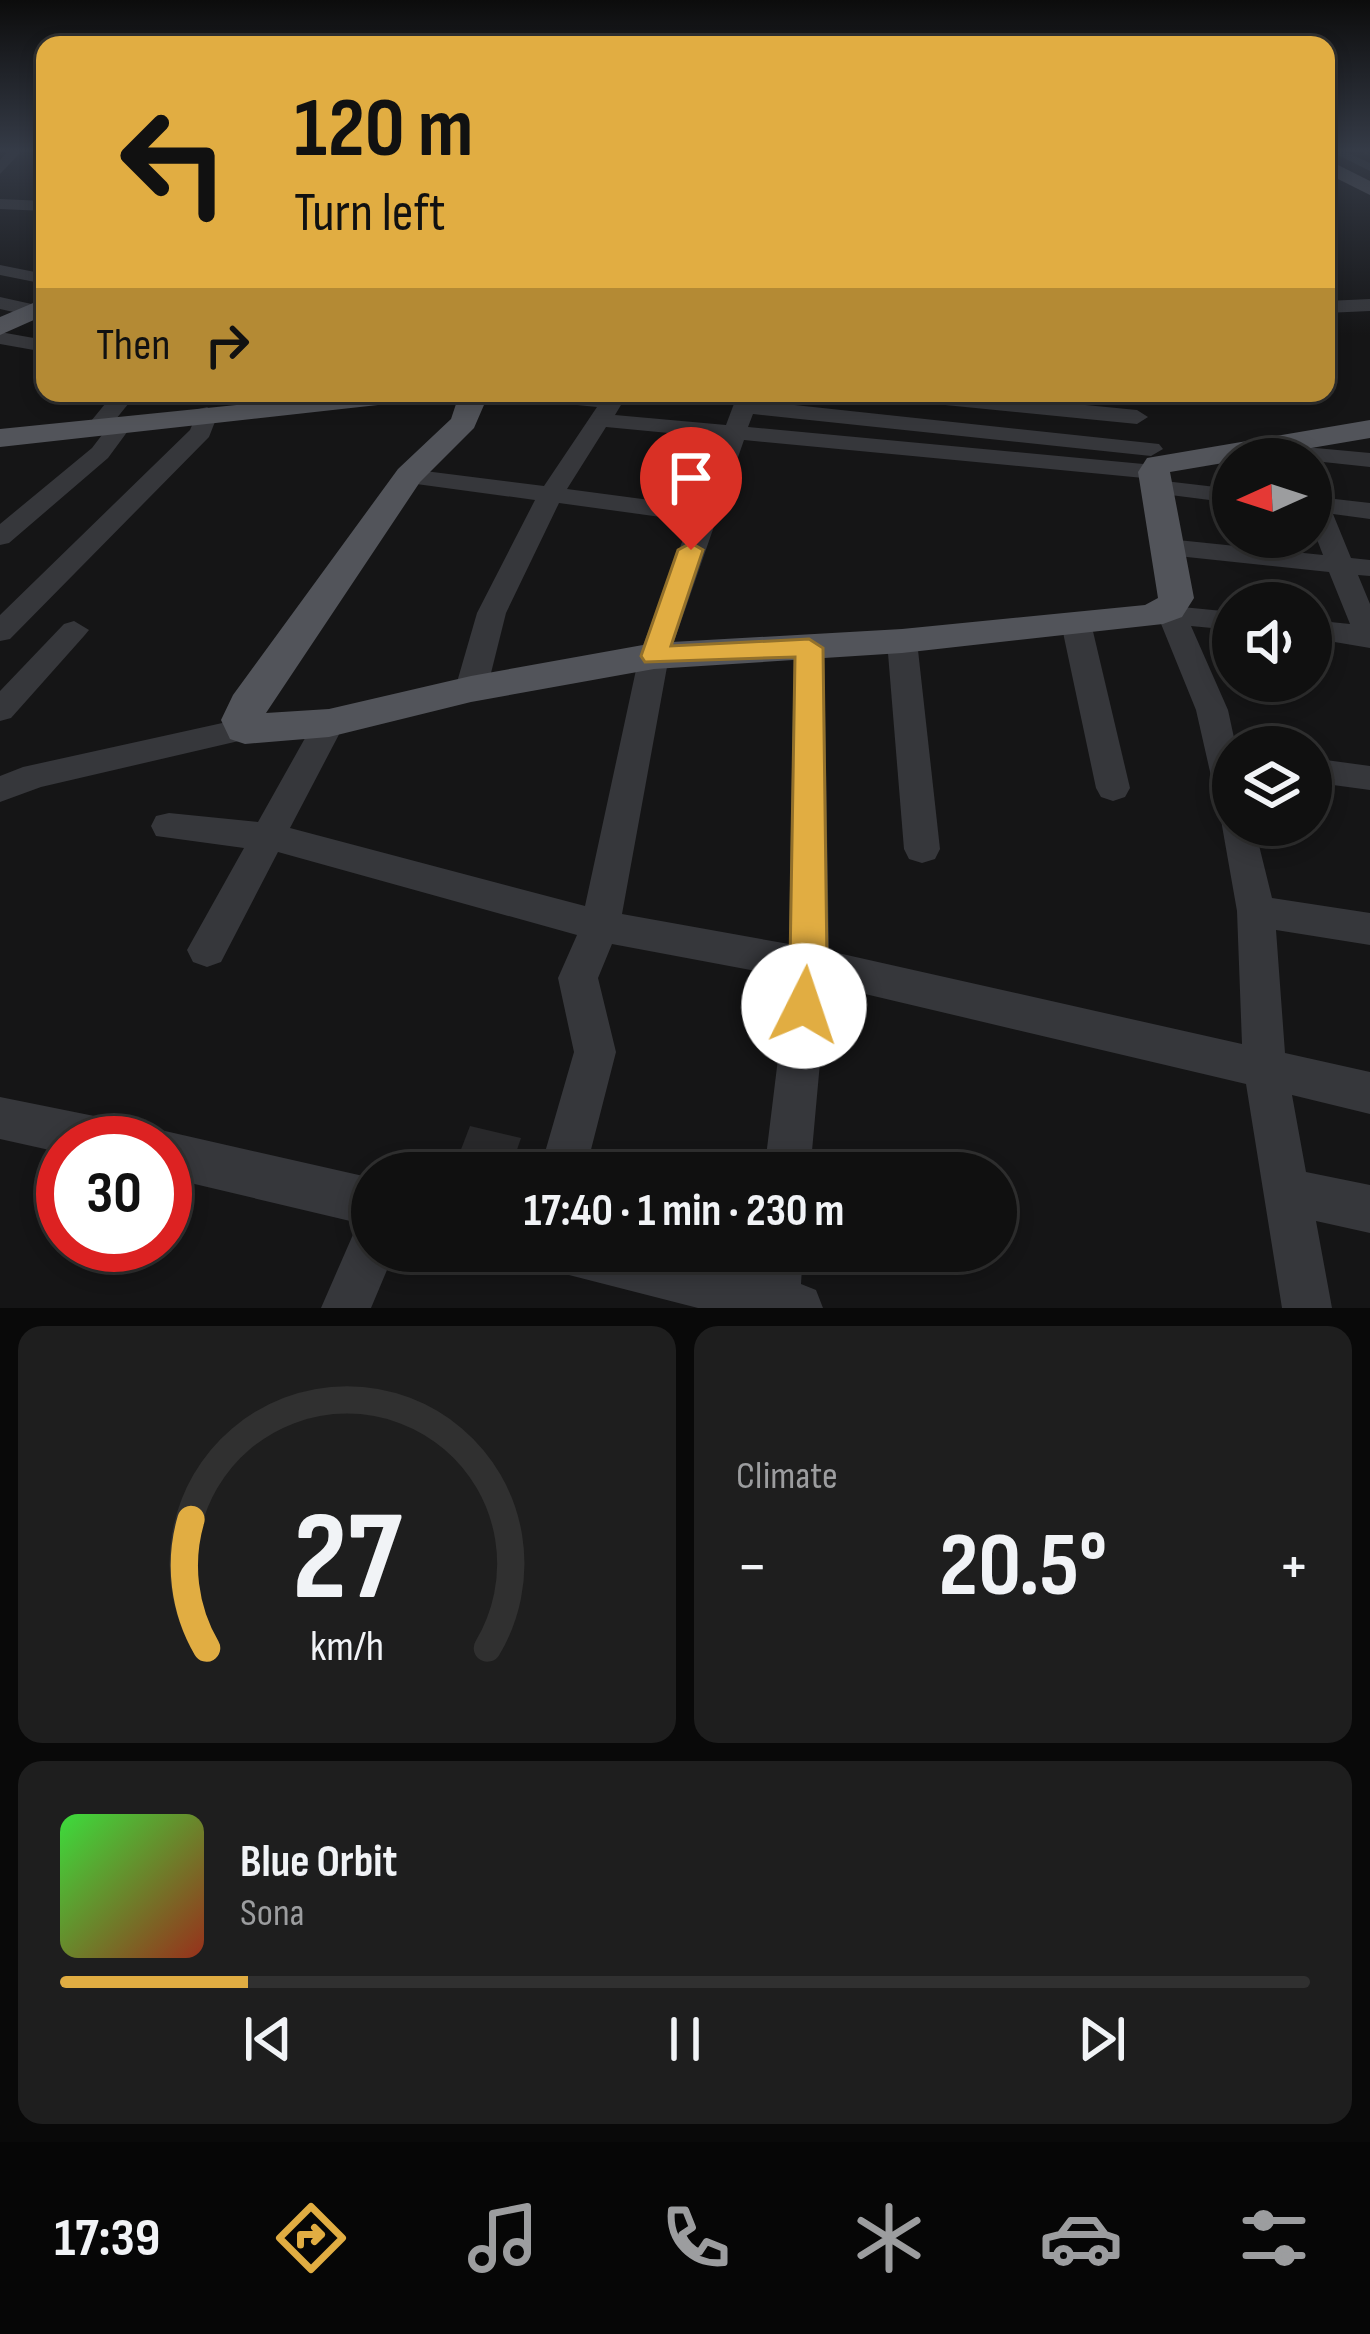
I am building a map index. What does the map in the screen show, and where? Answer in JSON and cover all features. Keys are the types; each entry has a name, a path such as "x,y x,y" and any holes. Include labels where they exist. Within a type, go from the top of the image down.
{"main road":[{"path":"0,327 36,311"},
{"path":"6,442 110,425 340,402"},
{"path":"472,402 471,410 409,476 248,705 242,720 245,730 329,723 471,688 655,656 902,641 1170,612 1176,598 1155,468 1212,462"},
{"path":"1332,441 1370,429"}],"street":[{"path":"0,270 36,277"},
{"path":"0,303 36,308"},
{"path":"1335,307 1370,305"},
{"path":"0,338 36,344"},
{"path":"0,537 100,453 122,402"},
{"path":"471,688 478,639 493,604 608,402"},
{"path":"568,1152 595,1052 578,978 600,926 655,656 746,402"},
{"path":"761,402 920,424 1155,468 1212,488"},
{"path":"918,450 921,402"},
{"path":"1132,402 1155,468"},
{"path":"0,632 200,432 207,414"},
{"path":"600,420 1155,468"},
{"path":"1332,457 1370,460"},
{"path":"409,476 703,515"},
{"path":"1332,504 1370,511"},
{"path":"1168,547 1370,568"},
{"path":"1332,549 1370,637"},
{"path":"1170,612 1212,618"},
{"path":"1170,612 1217,726"},
{"path":"1076,623 1113,788"},
{"path":"0,710 74,630"},
{"path":"1332,632 1370,637"},
{"path":"902,641 922,849"},
{"path":"789,1152 808,964 809,648"},
{"path":"207,950 272,837 329,723"},
{"path":"0,789 35,776 245,730"},
{"path":"1332,773 1370,778"},
{"path":"169,826 272,837 600,926 808,964 1370,1093"},
{"path":"1241,846 1256,911 1264,1069 1307,1308"},
{"path":"1256,911 1370,928"},
{"path":"0,1118 36,1126"},
{"path":"192,1160 351,1197"},
{"path":"1289,1192 1370,1208"},
{"path":"346,1308 361,1272"},
{"path":"650,1272 782,1306 780,1272"}],"building":[{"path":"470,1126 521,1138 516,1152 460,1152"}],"route":[{"path":"691,550 655,656 809,648 804,1006"}]}
